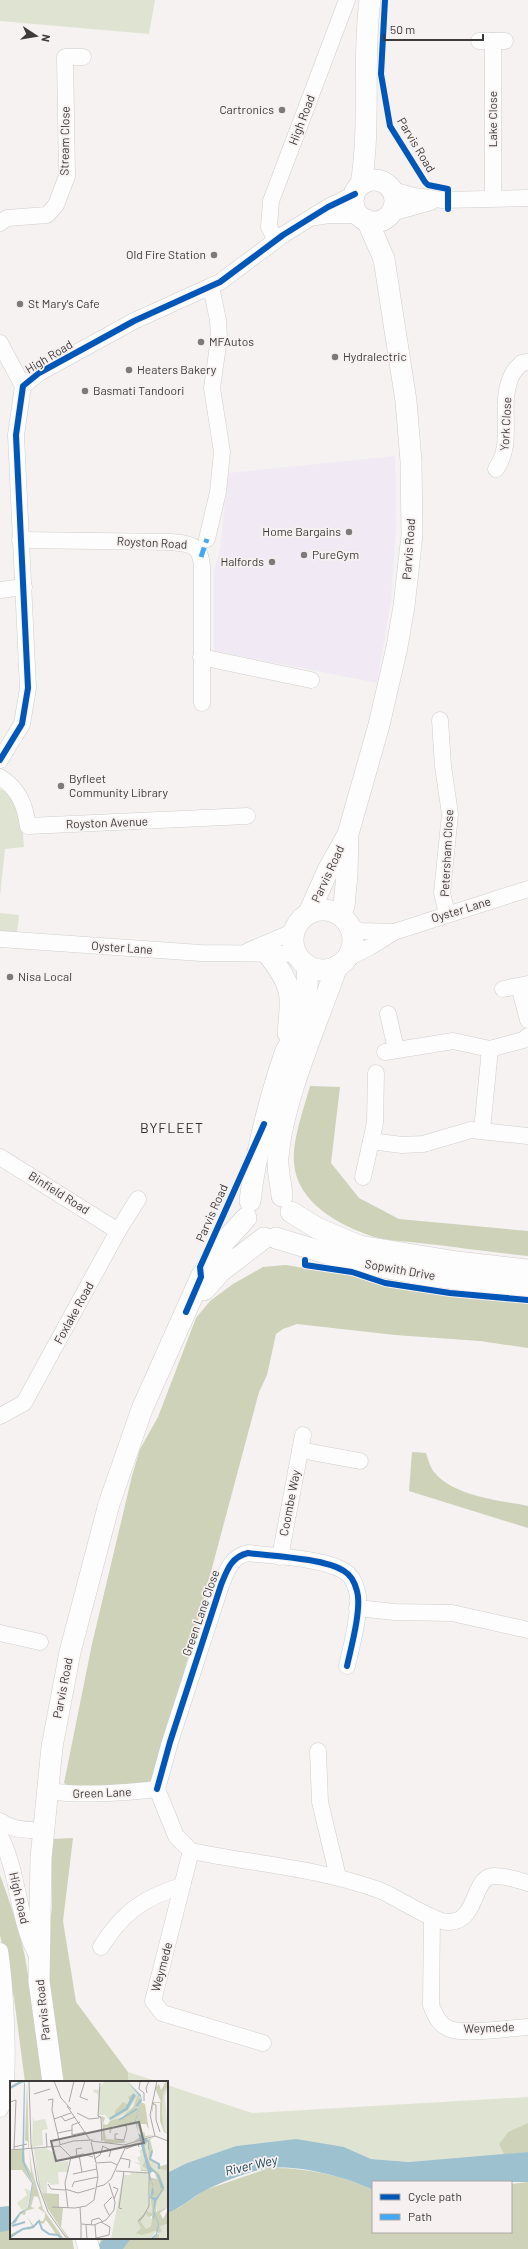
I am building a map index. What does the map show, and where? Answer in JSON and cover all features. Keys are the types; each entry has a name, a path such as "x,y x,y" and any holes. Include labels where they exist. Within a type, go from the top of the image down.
{"main road":[{"path":"370,0 366,136 372,187 394,202 376,217"},
{"name":"Parvis Road","path":"345,921 344,906 348,834 379,725 397,647 404,606 412,535 411,461 406,401 384,259 376,217 354,205 372,187"},
{"name":"Parvis Road","path":"309,914 328,870 348,834"},
{"path":"268,954 279,967 289,986 290,1013 286,1051 257,1152 248,1210 251,1231 270,1238 282,1235 290,1225 278,1158 282,1131 296,1081 342,963 352,950 353,939 345,921 329,910 319,910 309,914 300,921 295,931 294,943 302,960 308,983 305,1003 295,1035 286,1051"},
{"path":"302,960 317,969 327,970 342,963"},
{"path":"248,1210 256,1196 269,1192 287,1204"},
{"name":"Sopwith Drive","path":"287,1204 317,1228 360,1246 464,1263 528,1270"},
{"name":"Parvis Road","path":"53,2081 43,2022 39,1959 42,1830 63,1682 80,1609 108,1511 142,1409 208,1264 248,1210"},
{"name":"Parvis Road","path":"186,1312 221,1271 270,1238"},
{"name":"Sopwith Drive","path":"270,1238 355,1262 425,1275 528,1288"},
{"path":"86,2239 89,2249"}],"street":[{"name":"High Road","path":"276,240 269,227 272,201 347,0"},
{"name":"Lake Close","path":"492,41 493,198"},
{"name":"Stream Close","path":"0,223 7,218 46,215 56,205 67,176 65,56 83,56"},
{"name":"High Road","path":"2,752 22,724 26,708 29,671 20,540 16,435 23,386 39,373 134,321 211,287 232,274 276,240 312,218 328,206 372,187"},
{"path":"372,187 414,196 443,200 528,198"},
{"name":"High Road","path":"312,218 329,215 376,217 443,200"},
{"path":"207,539 218,492 222,452 212,388 219,338 218,320 211,287"},
{"path":"0,343 23,386"},
{"name":"York Close","path":"496,469 503,459 506,443 506,397 512,374 522,363 528,362"},
{"name":"Royston Road","path":"20,540 171,542 187,543 195,546 202,557 202,703"},
{"path":"0,590 24,587"},
{"path":"201,657 311,680"},
{"name":"Petersham Close","path":"440,720 443,766 450,814 442,893 447,914"},
{"name":"Royston Avenue","path":"0,777 11,784 20,796 28,826 247,816"},
{"name":"Oyster Lane","path":"342,963 394,932 528,889"},
{"name":"Oyster Lane","path":"345,921 362,931 394,932"},
{"name":"Oyster Lane","path":"245,953 295,931"},
{"name":"Oyster Lane","path":"0,940 201,953 268,954 302,960"},
{"path":"503,989 524,985 528,1020"},
{"path":"388,1014 390,1050 453,1041 490,1049 523,1040 528,1036"},
{"path":"482,1130 490,1049"},
{"path":"362,1177 375,1123 376,1073"},
{"path":"371,1141 402,1145 423,1144 471,1130 528,1136"},
{"name":"Binfield Road","path":"0,1157 118,1231"},
{"name":"Foxlake Road","path":"0,1416 24,1404 118,1231 138,1199"},
{"name":"Coombe Way","path":"280,1557 301,1443 360,1461"},
{"name":"Green Lane Close","path":"157,1789 170,1742 220,1585 231,1562 238,1555 248,1553 280,1557 330,1565 344,1571 352,1580 358,1592 357,1608 347,1666"},
{"path":"357,1608 395,1612 452,1613 528,1630"},
{"path":"0,1634 40,1642"},
{"path":"318,1751 320,1802 338,1877"},
{"path":"157,1789 176,1836 191,1851 338,1877 380,1891 449,1923 462,1920 471,1908 479,1888 486,1878 495,1876 528,1883"},
{"name":"Green Lane","path":"47,1791 74,1795 157,1789"},
{"path":"0,1821 8,1828 16,1830 42,1830"},
{"name":"High Road","path":"0,1836 7,1850 28,1938 39,1959"},
{"name":"Weymede","path":"191,1851 153,2001 162,2013 263,2043"},
{"path":"101,1947 110,1932 137,1905 162,1892 182,1886"},
{"name":"Weymede","path":"432,1916 432,2005 436,2018 450,2029 469,2030 528,2027"},
{"path":"0,1950 5,1991 6,2059 4,2102 0,2109"}],"shaded area":[{"path":"395,456 396,528 391,601 377,683 214,651 214,571 220,550 228,473"}],"green space":[{"path":"0,0 155,0 149,34 0,21"},
{"path":"0,789 9,792 22,822 24,847 5,849 0,896"},
{"path":"0,913 19,915 17,933 0,931"},
{"path":"310,1086 340,1087 331,1163 359,1198 399,1219 528,1231 528,1256 374,1237 348,1227 323,1211 312,1202 303,1190 297,1178 294,1163 297,1135"},
{"path":"286,1265 424,1283 528,1293 528,1348 480,1341 395,1335 297,1324 283,1329 276,1334 267,1375 259,1392 154,1785 75,1790 64,1783 92,1644 132,1476 140,1449 158,1417 196,1318 210,1301 233,1284 263,1267"},
{"path":"412,1452 426,1453 434,1472 453,1487 478,1496 528,1506 528,1528 409,1491"},
{"path":"73,1838 63,1921 76,2002 128,2072 128,2081 62,2081 50,2021 49,1932 52,1907 51,1839"},
{"path":"0,1875 14,1916 25,1957 38,2051 44,2081 25,2081 14,1998 0,1935"},
{"path":"128,2072 156,2081 128,2081"},
{"path":"168,2085 252,2113 528,2097 528,2123 508,2132 499,2144 504,2155 409,2162 371,2159 344,2147 261,2144 236,2146 187,2163 168,2172"},
{"path":"528,2123 528,2152 504,2155 499,2144 508,2132"},
{"path":"269,2168 295,2169 335,2176 372,2190 372,2233 512,2233 512,2184 528,2182 528,2249 101,2249 100,2239 168,2239 168,2196 177,2209 205,2190"},
{"path":"10,2206 10,2239 72,2239 74,2249 0,2249 0,2207"}],"water":[{"name":"River Wey","path":"296,2139 344,2147 371,2159 409,2162 528,2152 528,2182 372,2181 372,2190 350,2181 309,2170 295,2168 270,2168 220,2183 168,2212 168,2172 187,2163 236,2146"},
{"path":"10,2206 10,2230 0,2232 0,2207"},
{"path":"104,2239 130,2239 123,2249 94,2249"}],"marked path":[{"path":"201,557 207,539"}],"cycle path":[{"path":"385,0 381,74 390,126 425,182 428,185 448,189 448,209"},
{"path":"0,760 22,724 28,688 16,435 23,386 39,373 134,321 220,282 283,235 328,207 355,194"},
{"path":"186,1312 201,1277 200,1267 264,1124"},
{"path":"305,1260 305,1265 352,1272 385,1283 450,1293 528,1300"},
{"path":"157,1789 170,1742 221,1585 230,1565 237,1558 248,1553 311,1560 335,1567 349,1575 356,1588 358,1607 347,1666"}],"place":[{"name":"Cartronics","path":"282,110"},
{"name":"Old Fire Station","path":"214,255"},
{"name":"St Mary's Cafe","path":"20,304"},
{"name":"MFAutos","path":"201,342"},
{"name":"Hydralectric","path":"335,357"},
{"name":"Heaters Bakery","path":"129,370"},
{"name":"Basmati Tandoori","path":"85,391"},
{"name":"Home Bargains","path":"349,532"},
{"name":"PureGym","path":"304,555"},
{"name":"Halfords","path":"272,562"},
{"name":"Byfleet Community Library","path":"61,786"},
{"name":"Nisa Local","path":"10,977"}],"district":[{"name":"BYFLEET","path":"172,1128"}]}
